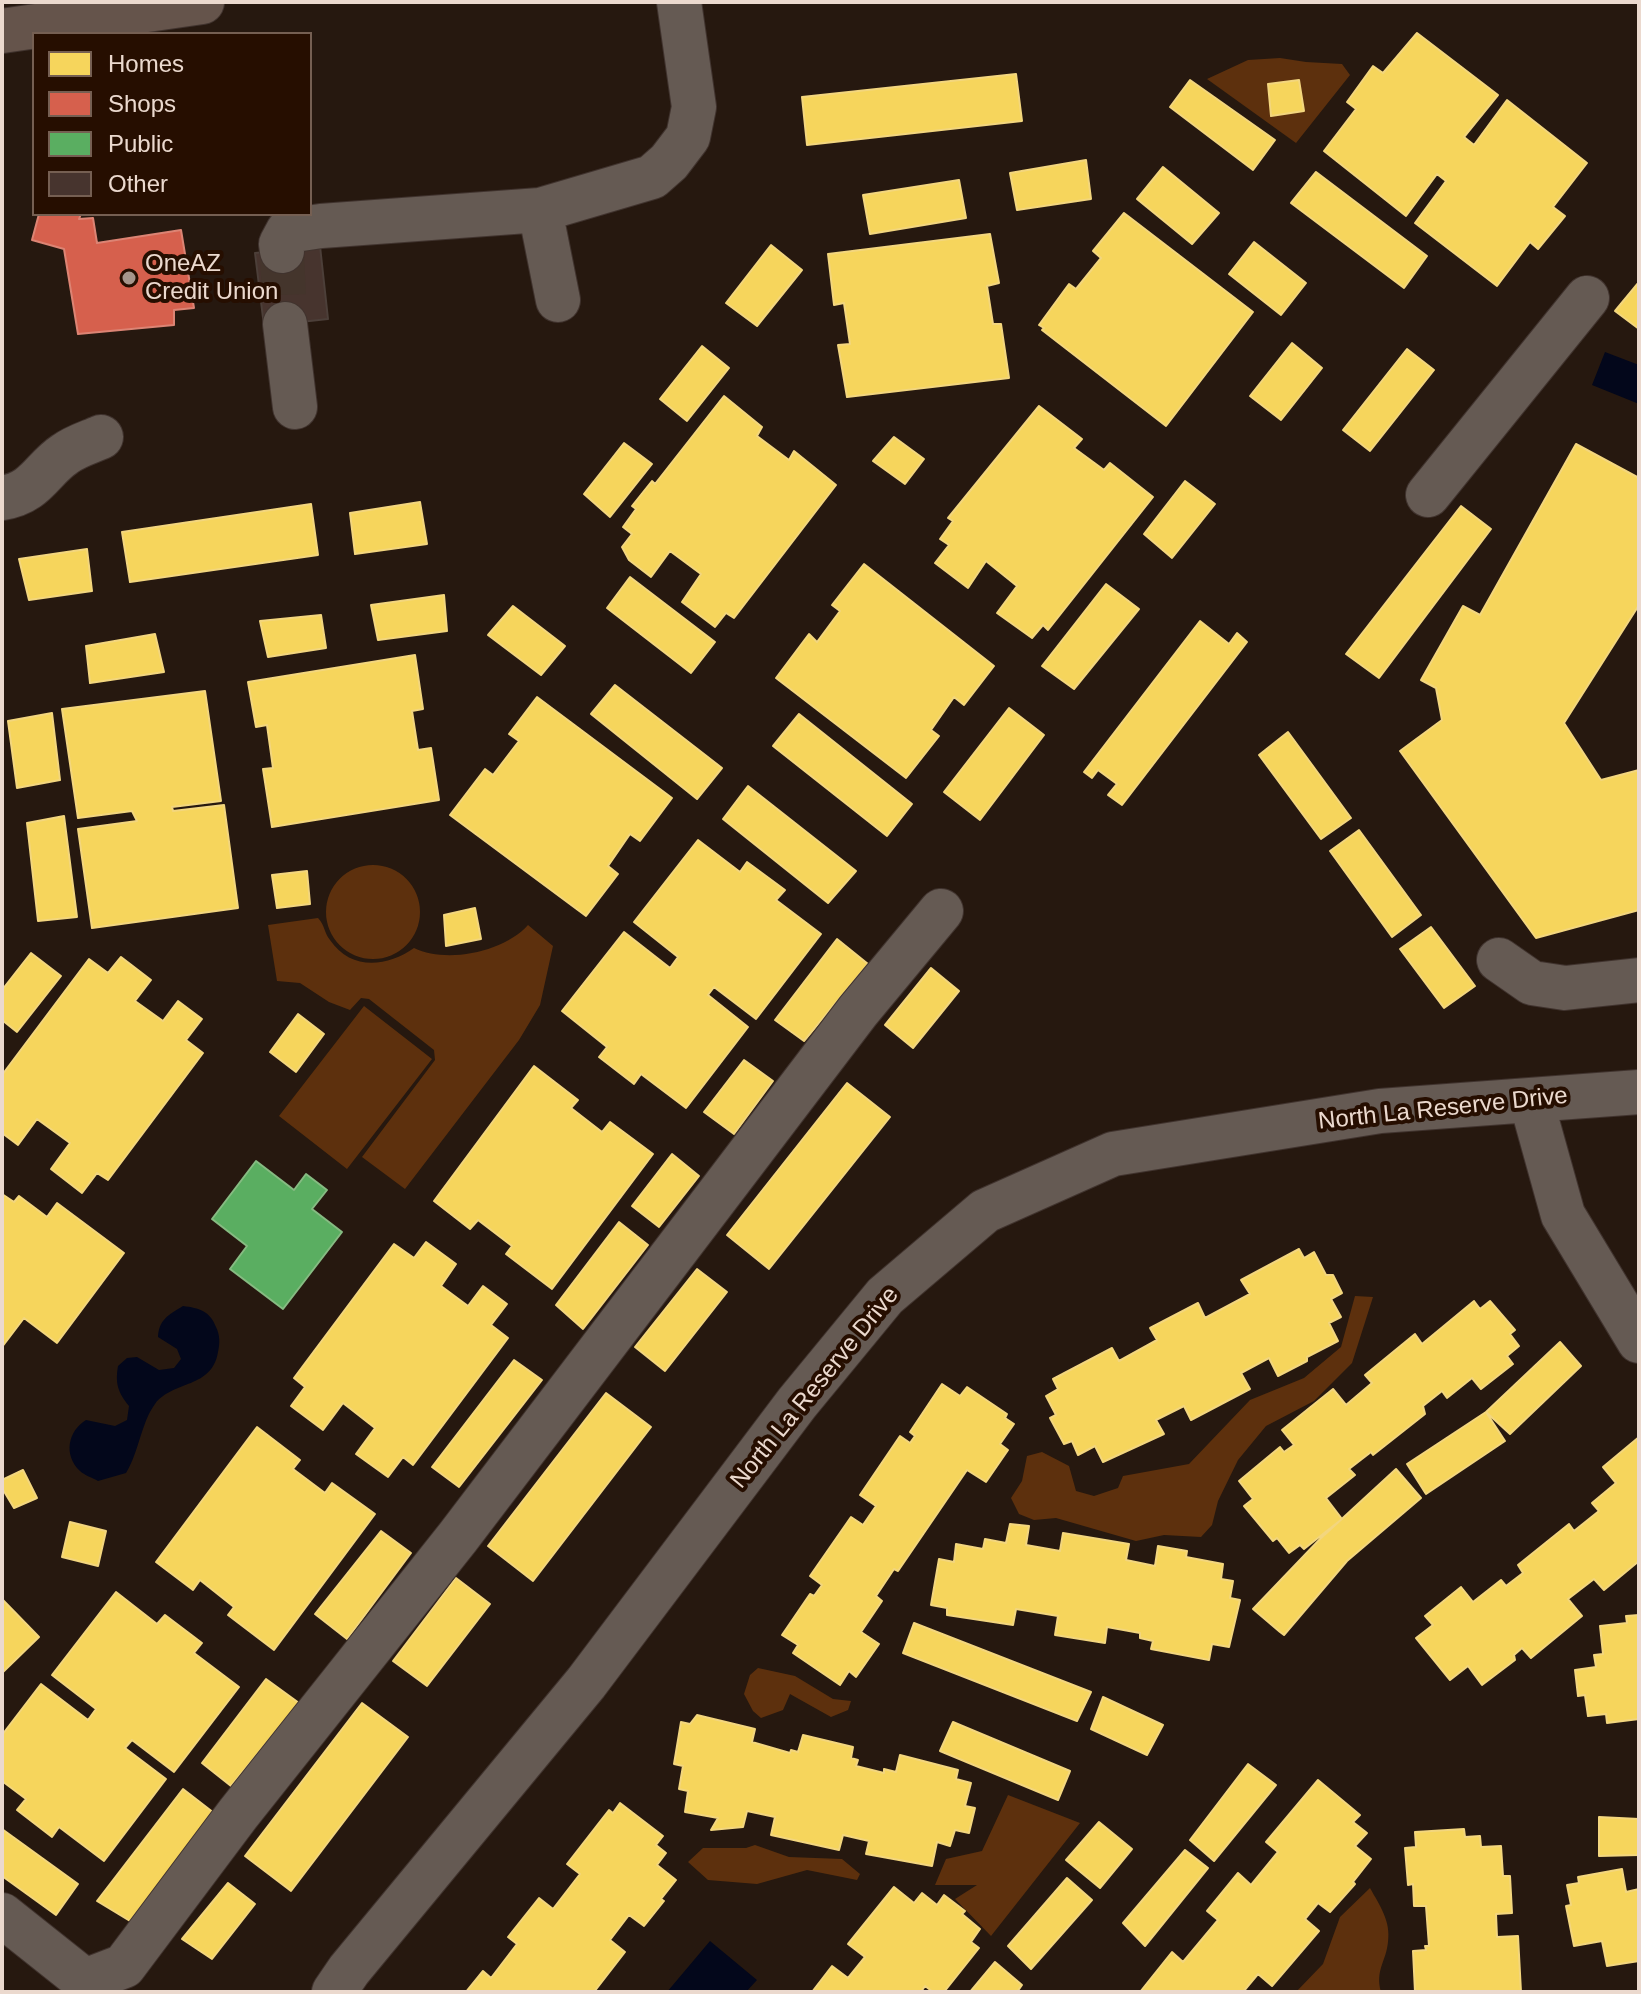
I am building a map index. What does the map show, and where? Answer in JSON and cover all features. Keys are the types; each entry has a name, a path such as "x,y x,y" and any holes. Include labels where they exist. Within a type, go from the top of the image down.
{"highway":[{"path":"2,31 202,2"}],"street":[{"path":"282,251 281,244 288,231 540,210 652,177 669,162 688,137 694,107 679,2"},
{"path":"540,210 558,300"},
{"path":"1428,495 1587,298"},
{"path":"285,324 295,407"},
{"path":"2,498 37,483 64,454 101,437"},
{"path":"2,1915 85,1981 124,1966 238,1814 467,1525 858,1011 941,911"},
{"path":"1499,960 1532,983 1565,988 1639,980"},
{"name":"North La Reserve Drive","path":"334,1992 586,1683 797,1403 885,1296 985,1211 1113,1154 1380,1111 1639,1092"},
{"path":"1531,1100 1563,1215 1639,1341"}],"shaded area":[{"path":"1280,58 1342,64 1350,75 1296,143 1207,79 1248,60"},
{"path":"373,865 391,869 406,879 416,894 420,912 416,930 406,945 391,955 373,959 355,955 340,945 330,930 326,912 330,894 340,879 355,869"},
{"path":"318,918 339,950 348,957 370,963 392,959 414,948 442,955 474,953 505,942 528,925 553,946 540,1005 519,1040 405,1189 362,1157 435,1060 434,1050 369,999 361,998 350,1010 329,1002 300,983 277,981 268,925"},
{"path":"364,1006 432,1059 347,1169 279,1116"},
{"path":"1355,1296 1373,1297 1352,1363 1314,1401 1266,1426 1238,1460 1218,1501 1212,1525 1201,1537 1164,1535 1136,1541 1056,1518 1034,1520 1019,1514 1011,1498 1022,1481 1027,1456 1042,1452 1069,1466 1076,1491 1094,1496 1118,1488 1123,1476 1189,1464 1250,1400 1304,1378 1341,1347"},
{"path":"758,1668 795,1676 833,1699 851,1701 848,1710 831,1717 790,1694 783,1710 761,1718 753,1711 744,1694 750,1675"},
{"path":"1008,1795 1080,1823 991,1936 955,1899 977,1885 935,1885 946,1859 982,1851"},
{"path":"755,1845 789,1857 842,1859 860,1874 857,1880 807,1870 757,1884 708,1880 688,1862 703,1848 746,1848"},
{"path":"1370,1888 1388,1927 1387,1949 1379,1978 1381,1992 1296,1992 1323,1964 1340,1917"}],"water":[{"path":"1605,352 1639,365 1639,404 1592,385"},
{"path":"183,1306 203,1311 214,1322 219,1339 214,1364 200,1378 163,1396 155,1404 126,1473 98,1481 84,1474 71,1458 70,1444 75,1430 86,1420 115,1426 127,1420 129,1406 120,1392 117,1378 118,1366 127,1358 137,1357 159,1370 174,1368 181,1359 177,1349 158,1337 165,1318"},
{"path":"710,1941 757,1980 746,1992 667,1992"}],"building: Homes":[{"path":"1417,33 1498,95 1464,137 1474,145 1507,100 1587,163 1553,207 1565,216 1538,249 1530,242 1497,286 1415,223 1446,181 1437,174 1406,216 1324,151 1356,109 1347,102 1373,66 1383,73"},
{"path":"1016,74 1022,121 807,145 802,97"},
{"path":"1190,80 1275,140 1253,170 1170,107"},
{"path":"1299,80 1304,111 1271,116 1268,84"},
{"path":"1086,160 1091,199 1017,210 1010,173"},
{"path":"1163,167 1219,213 1192,244 1137,199"},
{"path":"1316,172 1427,256 1404,288 1291,203"},
{"path":"959,180 966,218 870,234 863,195"},
{"path":"1124,213 1253,312 1166,426 1039,325 1069,284 1076,289 1101,258 1093,251"},
{"path":"990,234 999,283 987,286 993,324 1001,324 1009,378 847,397 838,345 850,344 844,303 834,305 828,254"},
{"path":"1254,242 1306,283 1281,315 1229,274"},
{"path":"771,245 802,270 757,326 726,303"},
{"path":"1639,282 1639,329 1615,311"},
{"path":"1292,343 1322,368 1281,420 1250,396"},
{"path":"702,346 729,368 687,421 660,399"},
{"path":"1407,349 1434,370 1370,451 1343,430"},
{"path":"724,396 762,427 757,436 789,460 794,451 836,485 734,618 726,613 715,627 682,602 701,574 670,551 651,577 629,560 622,547 632,534 623,527 636,509 632,506 652,481 655,484"},
{"path":"1039,406 1082,439 1074,448 1104,470 1110,463 1153,497 1048,630 1043,625 1032,638 997,613 1017,586 986,561 968,588 935,563 949,545 940,539 953,521 948,518"},
{"path":"894,437 924,459 905,484 873,461"},
{"path":"624,443 652,464 610,517 584,494"},
{"path":"1576,444 1639,478 1639,605 1564,723 1601,780 1639,770 1639,910 1536,938 1400,751 1442,720 1436,688 1421,680 1463,606 1480,615"},
{"path":"1185,481 1215,504 1172,558 1144,534"},
{"path":"420,502 427,544 355,554 350,513"},
{"path":"311,504 318,555 130,582 122,532"},
{"path":"1461,506 1491,529 1379,678 1346,654"},
{"path":"87,549 92,591 29,600 19,559"},
{"path":"864,564 994,666 964,705 954,697 931,730 939,736 906,778 776,678 809,634 817,642 840,611 832,605"},
{"path":"630,577 715,642 691,673 607,608"},
{"path":"1106,584 1139,609 1074,689 1042,666"},
{"path":"444,595 447,631 378,640 371,605"},
{"path":"513,606 565,646 541,675 488,635"},
{"path":"321,615 326,648 268,657 260,621"},
{"path":"1200,621 1229,644 1237,633 1247,642 1122,805 1108,795 1117,784 1098,770 1092,778 1084,772"},
{"path":"155,634 164,672 90,683 86,646"},
{"path":"415,655 423,709 412,711 418,750 431,748 439,800 272,827 263,769 273,768 267,725 256,727 248,682"},
{"path":"615,685 722,768 697,799 591,714"},
{"path":"205,691 221,801 172,807 173,811 224,805 238,908 92,928 78,829 137,821 132,811 78,818 62,709"},
{"path":"537,697 672,798 640,841 630,834 608,866 618,874 586,916 450,815 485,769 493,775 519,741 509,734"},
{"path":"1009,708 1044,735 980,820 944,792"},
{"path":"52,713 60,780 17,788 8,721"},
{"path":"799,714 912,804 887,836 773,746"},
{"path":"1288,732 1351,818 1321,839 1259,755"},
{"path":"748,786 856,871 828,903 723,819"},
{"path":"64,816 77,917 38,921 27,823"},
{"path":"1359,830 1421,915 1392,937 1330,851"},
{"path":"698,840 740,872 747,862 785,890 776,900 821,934 756,1019 714,987 708,995 748,1027 686,1108 641,1074 634,1084 599,1057 607,1047 562,1011 624,932 670,968 678,957 634,922"},
{"path":"307,871 310,904 277,908 272,875"},
{"path":"475,908 481,939 446,946 444,915"},
{"path":"1431,927 1475,986 1444,1008 1400,949"},
{"path":"837,939 868,964 804,1041 775,1020"},
{"path":"31,953 61,976 17,1032 2,1020 2,990"},
{"path":"121,957 151,980 135,1001 163,1021 178,1001 202,1019 186,1040 203,1053 108,1180 97,1173 82,1193 51,1169 70,1143 37,1119 18,1145 2,1133 2,1075 89,959 108,973"},
{"path":"931,968 959,991 913,1048 885,1025"},
{"path":"298,1014 324,1034 296,1072 270,1052"},
{"path":"744,1060 773,1081 734,1134 704,1112"},
{"path":"534,1066 578,1100 571,1108 602,1132 610,1122 653,1154 552,1289 506,1254 512,1246 478,1220 470,1229 434,1201"},
{"path":"847,1083 890,1117 769,1269 727,1235"},
{"path":"672,1154 699,1176 659,1227 632,1206"},
{"path":"2,1194 14,1202 19,1196 47,1217 57,1203 124,1253 57,1343 24,1318 2,1347"},
{"path":"619,1222 648,1245 583,1329 556,1305"},
{"path":"426,1242 456,1264 441,1286 468,1306 483,1286 507,1304 491,1325 508,1338 413,1465 403,1457 388,1477 356,1454 375,1428 343,1403 323,1430 291,1406 305,1387 294,1378 394,1244 414,1258"},
{"path":"1299,1249 1304,1258 1314,1252 1326,1275 1333,1275 1342,1293 1331,1299 1341,1317 1329,1323 1338,1341 1278,1376 1269,1358 1241,1373 1250,1389 1191,1420 1184,1406 1156,1420 1164,1434 1103,1462 1095,1446 1078,1455 1072,1441 1064,1444 1050,1418 1056,1415 1046,1396 1058,1389 1053,1379 1112,1348 1119,1361 1157,1340 1150,1328 1198,1303 1205,1318 1250,1294 1241,1280"},
{"path":"697,1269 727,1292 665,1371 635,1347"},
{"path":"1474,1301 1480,1309 1490,1301 1515,1330 1510,1334 1519,1346 1507,1356 1513,1364 1481,1389 1472,1378 1447,1398 1442,1391 1423,1406 1425,1414 1373,1455 1371,1452 1349,1469 1355,1475 1326,1498 1342,1519 1304,1549 1300,1545 1289,1553 1277,1538 1273,1541 1244,1506 1253,1499 1239,1481 1280,1447 1284,1452 1294,1445 1282,1430 1333,1389 1346,1405 1372,1383 1365,1375 1415,1334 1422,1344"},
{"path":"1560,1342 1581,1366 1510,1434 1486,1412"},
{"path":"514,1360 542,1380 459,1487 432,1467"},
{"path":"942,1384 960,1396 967,1387 1007,1414 1005,1418 1014,1424 1000,1444 1008,1450 986,1482 967,1470 898,1571 894,1569 876,1596 882,1601 861,1632 879,1644 856,1677 849,1671 840,1685 793,1653 798,1645 782,1635 810,1594 814,1596 822,1585 810,1576 851,1517 863,1525 876,1506 860,1495 900,1436 910,1443 915,1436 910,1432"},
{"path":"606,1393 651,1427 533,1581 488,1546"},
{"path":"1486,1412 1505,1441 1426,1494 1407,1464"},
{"path":"257,1427 300,1460 293,1469 325,1493 332,1483 375,1514 274,1650 228,1615 234,1607 200,1580 193,1590 156,1562"},
{"path":"1639,1437 1639,1561 1604,1590 1594,1579 1568,1599 1582,1616 1531,1658 1522,1648 1514,1655 1515,1660 1482,1685 1468,1666 1450,1680 1416,1638 1433,1625 1425,1616 1461,1587 1473,1602 1501,1580 1506,1586 1523,1573 1518,1565 1569,1524 1574,1531 1599,1511 1592,1503 1616,1483 1603,1467"},
{"path":"1396,1469 1421,1498 1347,1561 1284,1635 1253,1609 1320,1539"},
{"path":"23,1470 37,1498 14,1508 2,1488 2,1480"},
{"path":"70,1522 106,1531 98,1566 62,1557"},
{"path":"1010,1524 1029,1526 1026,1545 1060,1551 1063,1533 1129,1544 1126,1560 1155,1566 1158,1546 1187,1551 1186,1557 1223,1564 1221,1579 1233,1581 1230,1598 1240,1600 1229,1647 1212,1644 1209,1660 1151,1649 1153,1641 1140,1638 1140,1633 1107,1627 1105,1643 1055,1635 1058,1616 1016,1609 1013,1625 947,1615 947,1608 931,1605 939,1559 954,1562 956,1544 983,1549 985,1539 1006,1543"},
{"path":"381,1531 411,1553 347,1639 315,1614"},
{"path":"456,1578 490,1604 427,1686 393,1661"},
{"path":"116,1592 157,1624 165,1615 202,1643 194,1653 239,1687 174,1772 132,1740 125,1748 166,1779 104,1861 59,1827 52,1837 17,1810 26,1799 2,1781 2,1735 41,1684 88,1720 96,1709 52,1675"},
{"path":"2,1599 39,1637 2,1673"},
{"path":"1639,1615 1639,1719 1607,1723 1606,1714 1588,1716 1585,1695 1578,1696 1575,1670 1596,1667 1594,1655 1603,1654 1600,1626 1627,1623 1626,1616"},
{"path":"914,1623 1091,1692 1077,1721 903,1653"},
{"path":"266,1679 299,1703 231,1786 202,1763"},
{"path":"1103,1697 1163,1725 1147,1755 1091,1729"},
{"path":"362,1703 408,1737 291,1891 245,1856"},
{"path":"697,1715 755,1729 752,1742 790,1753 791,1750 798,1752 803,1735 853,1747 851,1758 858,1760 856,1766 884,1773 884,1769 896,1772 900,1755 958,1770 956,1779 971,1783 965,1806 975,1808 969,1833 955,1830 950,1846 937,1842 932,1866 866,1854 869,1841 843,1835 839,1850 771,1835 775,1817 747,1811 743,1827 711,1830 718,1818 685,1812 688,1791 679,1789 683,1766 674,1764 681,1722 690,1724"},
{"path":"953,1722 1070,1771 1058,1800 940,1751"},
{"path":"1248,1764 1276,1785 1214,1861 1190,1840"},
{"path":"1318,1780 1360,1815 1353,1822 1367,1833 1355,1846 1371,1859 1353,1882 1355,1884 1330,1912 1318,1903 1305,1919 1319,1931 1272,1986 1258,1974 1243,1992 1140,1992 1172,1952 1183,1962 1218,1920 1207,1911 1238,1873 1251,1885 1278,1852 1266,1842"},
{"path":"183,1789 214,1813 130,1921 97,1901"},
{"path":"620,1803 663,1836 656,1845 666,1853 657,1865 676,1880 644,1926 629,1915 610,1940 625,1952 594,1992 466,1992 483,1971 491,1978 517,1944 508,1937 539,1898 553,1909 580,1874 567,1864 609,1810 613,1813"},
{"path":"1599,1817 1639,1819 1639,1855 1599,1856"},
{"path":"1099,1822 1132,1849 1100,1888 1066,1860"},
{"path":"2,1829 78,1884 56,1915 2,1876"},
{"path":"1464,1829 1465,1837 1480,1836 1481,1847 1501,1846 1503,1876 1510,1876 1512,1913 1496,1914 1497,1937 1518,1936 1521,1992 1415,1992 1413,1951 1426,1950 1425,1946 1429,1946 1426,1906 1414,1906 1413,1884 1408,1885 1405,1848 1416,1847 1415,1832"},
{"path":"1185,1850 1208,1868 1145,1946 1123,1923"},
{"path":"1622,1869 1626,1892 1639,1889 1639,1961 1607,1966 1602,1941 1574,1946 1566,1906 1571,1905 1567,1885 1579,1883 1578,1877"},
{"path":"1067,1878 1092,1900 1031,1969 1008,1946"},
{"path":"228,1883 255,1904 212,1959 182,1939"},
{"path":"894,1887 914,1903 922,1893 937,1905 944,1895 965,1911 962,1914 980,1929 971,1942 979,1948 944,1992 933,1992 925,1986 921,1992 812,1992 832,1966 848,1978 865,1957 848,1944"},
{"path":"995,1962 1022,1985 1017,1992 970,1992"}],"building: Shops":[{"name":"OneAZ Credit Union","path":"38,216 93,218 97,243 181,230 194,308 174,310 174,325 78,334 64,249 32,240"}],"building: Public":[{"path":"256,1161 294,1190 306,1174 327,1190 312,1209 342,1232 283,1309 230,1269 247,1246 212,1219"}],"building: Other":[{"path":"320,246 328,319 264,326 255,253"}],"tunnel":[{"path":"282,251 285,324"}],"place":[{"name":"OneAZ Credit Union","path":"129,278"}]}
